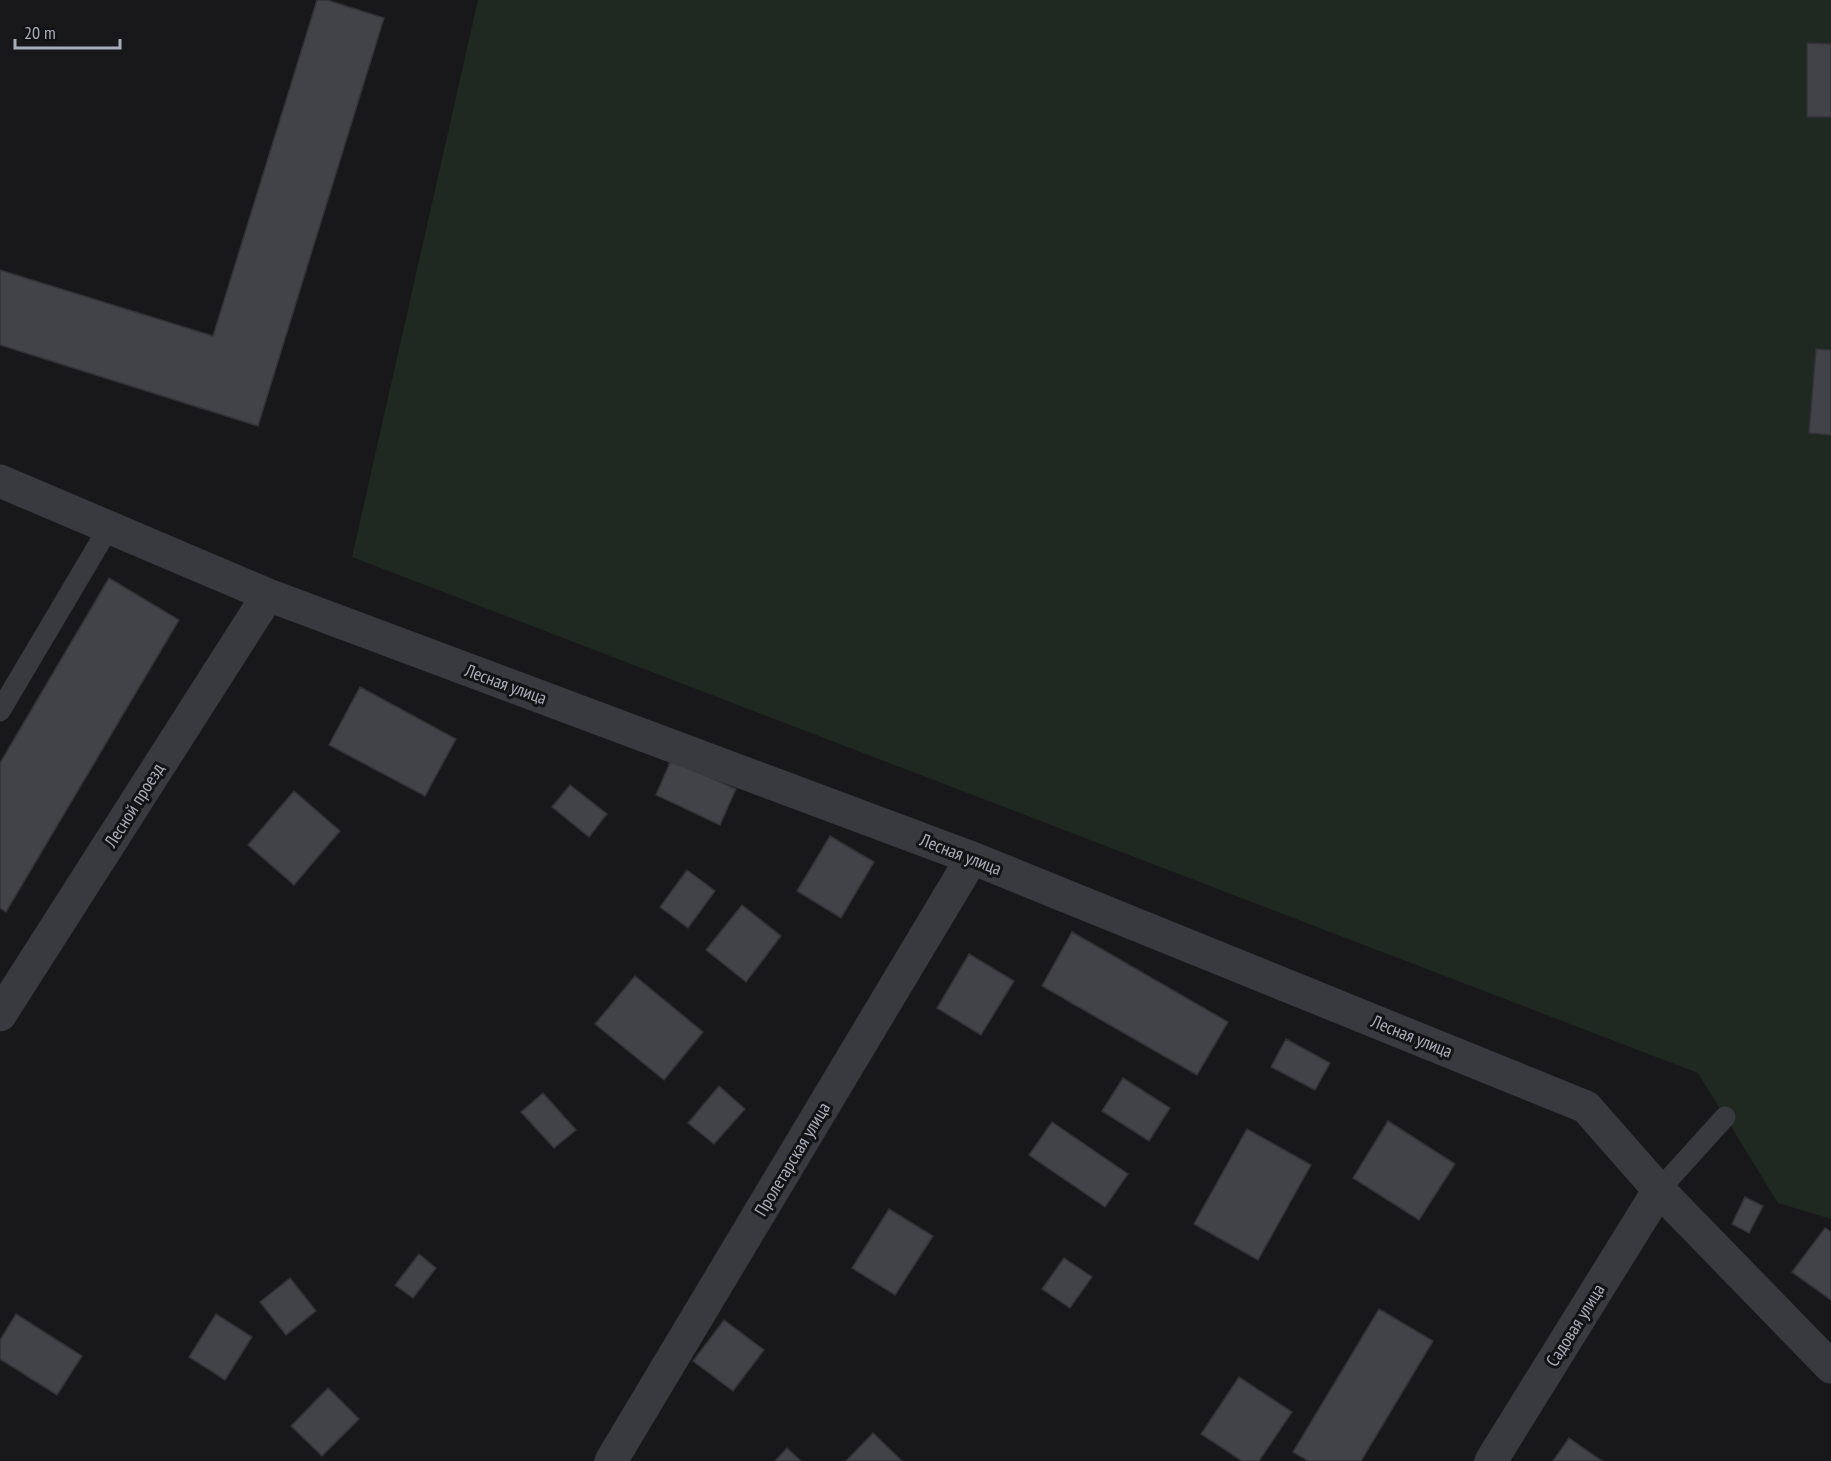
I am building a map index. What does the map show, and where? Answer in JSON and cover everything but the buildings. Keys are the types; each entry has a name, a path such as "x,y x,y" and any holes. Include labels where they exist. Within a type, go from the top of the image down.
{"street":[{"name":"Лесная улица","path":"0,481 268,595 972,858 1586,1107 1659,1190 1831,1367"},
{"name":"Лесной проезд","path":"0,1015 268,595"},
{"name":"Пролетарская улица","path":"611,1461 972,858"},
{"name":"Садовая улица","path":"1491,1461 1659,1190"}],"lane":[{"path":"0,711 109,527"},
{"path":"1659,1190 1725,1117"}],"shaded area":[{"path":"478,0 1831,0 1831,1219 1778,1203 1698,1073 352,557"}]}
